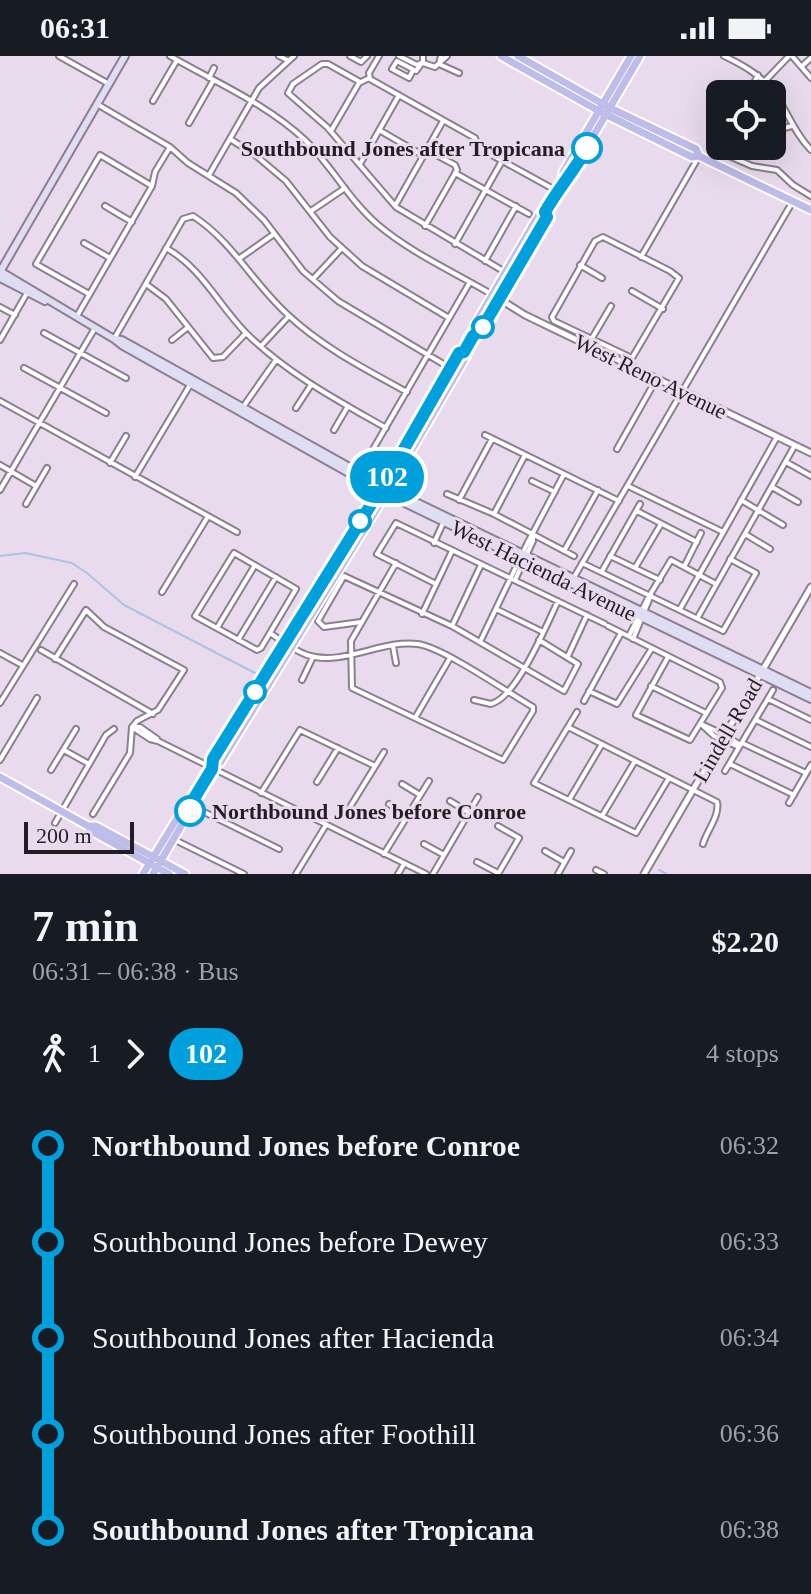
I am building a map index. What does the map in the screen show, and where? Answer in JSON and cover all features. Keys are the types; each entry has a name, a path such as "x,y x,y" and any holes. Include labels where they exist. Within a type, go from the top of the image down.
{"main road":[{"path":"0,273 125,56"},
{"path":"501,56 692,157 699,156 811,210"},
{"path":"518,56 605,110"},
{"path":"435,402 459,353 464,352 473,336 481,330 505,273 540,213 545,212 570,176 631,56"},
{"path":"605,110 640,56"},
{"path":"496,297 547,217 545,212"},
{"name":"West Hacienda Avenue","path":"0,273 27,293 48,301 384,490 809,696"},
{"name":"West Hacienda Avenue","path":"0,273 48,301"},
{"path":"212,769 213,759 384,490 435,402 466,357 464,352"},
{"path":"143,874 154,865 173,839 212,769 220,763 249,717 288,645"},
{"path":"249,717 253,695"},
{"path":"0,777 88,826 96,826 169,874"},
{"path":"154,865 184,807 190,805"},
{"path":"154,865 185,874"}],"street":[{"path":"59,56 109,84"},
{"path":"170,56 278,118 305,140 368,215 388,232 496,297"},
{"path":"279,56 287,60"},
{"path":"209,175 259,88 294,56"},
{"path":"350,56 361,62 367,56"},
{"path":"399,56 411,63 423,59"},
{"path":"423,59 435,67 444,56"},
{"path":"724,56 762,80"},
{"path":"766,80 791,56 811,78"},
{"path":"369,78 376,57"},
{"path":"802,66 811,58"},
{"path":"413,70 397,61 392,69 409,78 423,59"},
{"path":"153,101 177,60"},
{"path":"360,82 328,64 322,64 288,89 289,96 331,131 395,206 505,273"},
{"path":"439,64 459,73"},
{"path":"189,123 214,68"},
{"path":"755,80 758,75"},
{"path":"331,131 360,82 369,78"},
{"path":"369,78 475,138 479,148 559,188"},
{"path":"360,164 399,95"},
{"path":"97,104 170,147 188,163 244,200 312,279 348,308 450,368"},
{"path":"786,115 811,150"},
{"path":"395,206 444,121"},
{"path":"786,128 792,126"},
{"path":"379,130 424,156"},
{"path":"230,139 270,167 341,249 380,279 449,318"},
{"path":"76,317 152,186 155,172 170,147"},
{"path":"425,226 455,173 455,165 427,150"},
{"path":"89,294 36,264 100,155 152,186"},
{"path":"641,257 699,156"},
{"path":"737,160 777,170 811,196"},
{"path":"455,244 502,161"},
{"path":"455,173 529,214"},
{"path":"310,212 345,188"},
{"path":"572,581 793,201"},
{"path":"105,206 132,222"},
{"path":"485,261 516,206"},
{"path":"114,339 183,219 189,216 209,226 289,316 338,353 407,392"},
{"path":"239,258 274,234"},
{"path":"603,237 641,257 679,278 635,357 629,357 554,321 553,314 598,238 603,237"},
{"path":"84,243 110,258"},
{"path":"166,248 195,269 246,333 276,360 311,385 386,428"},
{"path":"312,279 341,249"},
{"path":"580,265 602,278"},
{"path":"372,451 470,282"},
{"path":"146,284 166,299 210,356 217,359 223,357 246,333"},
{"path":"632,291 663,309"},
{"path":"0,340 27,293"},
{"name":"West Reno Avenue","path":"496,297 811,453"},
{"path":"588,345 611,306"},
{"path":"0,307 15,315"},
{"path":"261,346 289,316"},
{"path":"0,490 95,328"},
{"path":"172,340 187,328"},
{"path":"44,333 126,378"},
{"path":"242,410 276,360"},
{"path":"24,368 106,413"},
{"path":"617,449 657,378"},
{"path":"135,477 192,382"},
{"path":"296,408 311,385"},
{"path":"0,401 237,532"},
{"path":"334,430 348,406"},
{"path":"485,435 619,501"},
{"path":"110,463 126,436"},
{"path":"680,609 777,437"},
{"path":"459,500 492,439"},
{"path":"698,618 795,445"},
{"path":"494,514 525,455"},
{"path":"786,462 811,476"},
{"path":"0,465 36,486"},
{"path":"26,504 47,468"},
{"path":"480,642 564,474"},
{"path":"532,481 555,492"},
{"path":"628,486 723,532"},
{"path":"772,487 798,502"},
{"path":"564,551 598,490"},
{"path":"447,494 494,514 574,556"},
{"path":"741,500 783,525"},
{"path":"601,572 640,504"},
{"path":"637,511 697,542"},
{"path":"162,592 207,518"},
{"path":"434,543 445,519"},
{"path":"436,584 377,554 396,523 587,615 722,684 690,740 636,715 668,657"},
{"path":"635,568 661,524"},
{"path":"684,567 701,533"},
{"path":"744,534 770,549"},
{"path":"422,614 452,551"},
{"path":"232,554 255,565 296,591 257,650 195,615 232,554"},
{"path":"610,556 660,580"},
{"path":"582,563 723,631 756,573 730,559"},
{"path":"631,638 671,560 716,584"},
{"path":"270,633 313,657 349,654 410,643 424,645 450,658 533,707 504,759 500,760 352,688 349,654 351,641 396,563"},
{"path":"216,629 255,565"},
{"path":"452,626 481,565"},
{"path":"361,622 319,625 318,619 344,576 452,626 564,691 579,665 539,640"},
{"path":"237,641 276,577"},
{"path":"0,703 74,584"},
{"name":"Lindell Road","path":"644,874 811,587"},
{"path":"474,700 497,703 508,693 558,601"},
{"path":"496,609 543,632"},
{"path":"55,659 86,610 104,627 184,670 153,714 137,721 132,727 130,753 93,814"},
{"path":"568,656 587,615"},
{"path":"584,701 621,633"},
{"path":"393,646 396,663"},
{"path":"589,691 617,704 652,648"},
{"path":"41,650 153,714"},
{"path":"0,653 22,665"},
{"path":"302,680 313,657"},
{"path":"415,718 450,658"},
{"path":"651,686 707,713"},
{"path":"725,771 773,690"},
{"path":"0,760 37,698"},
{"path":"768,699 811,720"},
{"path":"577,712 534,783 636,833 669,778"},
{"path":"756,720 811,747"},
{"path":"701,724 704,730 724,737 737,747 741,744"},
{"path":"132,727 150,739 426,874"},
{"path":"568,727 719,805 703,844"},
{"path":"51,770 76,729"},
{"path":"55,823 106,735 114,729"},
{"path":"261,793 300,730 375,766"},
{"path":"569,800 602,744"},
{"path":"741,744 806,773"},
{"path":"317,782 338,748"},
{"path":"64,750 89,764"},
{"path":"350,807 384,752"},
{"path":"602,816 635,761"},
{"path":"730,764 794,795"},
{"path":"789,803 811,765"},
{"path":"384,854 429,781"},
{"path":"402,784 420,795"},
{"path":"433,874 478,797"},
{"path":"450,801 469,812"},
{"path":"389,804 407,816"},
{"path":"190,805 279,849"},
{"path":"296,874 326,825"},
{"path":"477,862 498,874 519,838 498,826"},
{"path":"173,839 244,874"},
{"path":"424,844 444,855"},
{"path":"545,851 565,862"},
{"path":"558,874 571,851"},
{"path":"398,874 404,864"},
{"path":"596,870 604,874"}],"waterway":[{"path":"0,556 25,553 72,563 124,605 255,673"},
{"path":"659,870 667,874"}],"bus line":[{"name":"102","path":"190,811 190,805 212,769 213,759 385,482 459,353 464,352 473,336 481,330 547,217 545,212 561,184 570,176 587,148"}],"place":[{"name":"Southbound Jones after Tropicana","path":"587,148"},
{"name":"Northbound Jones before Conroe","path":"190,811"}]}
